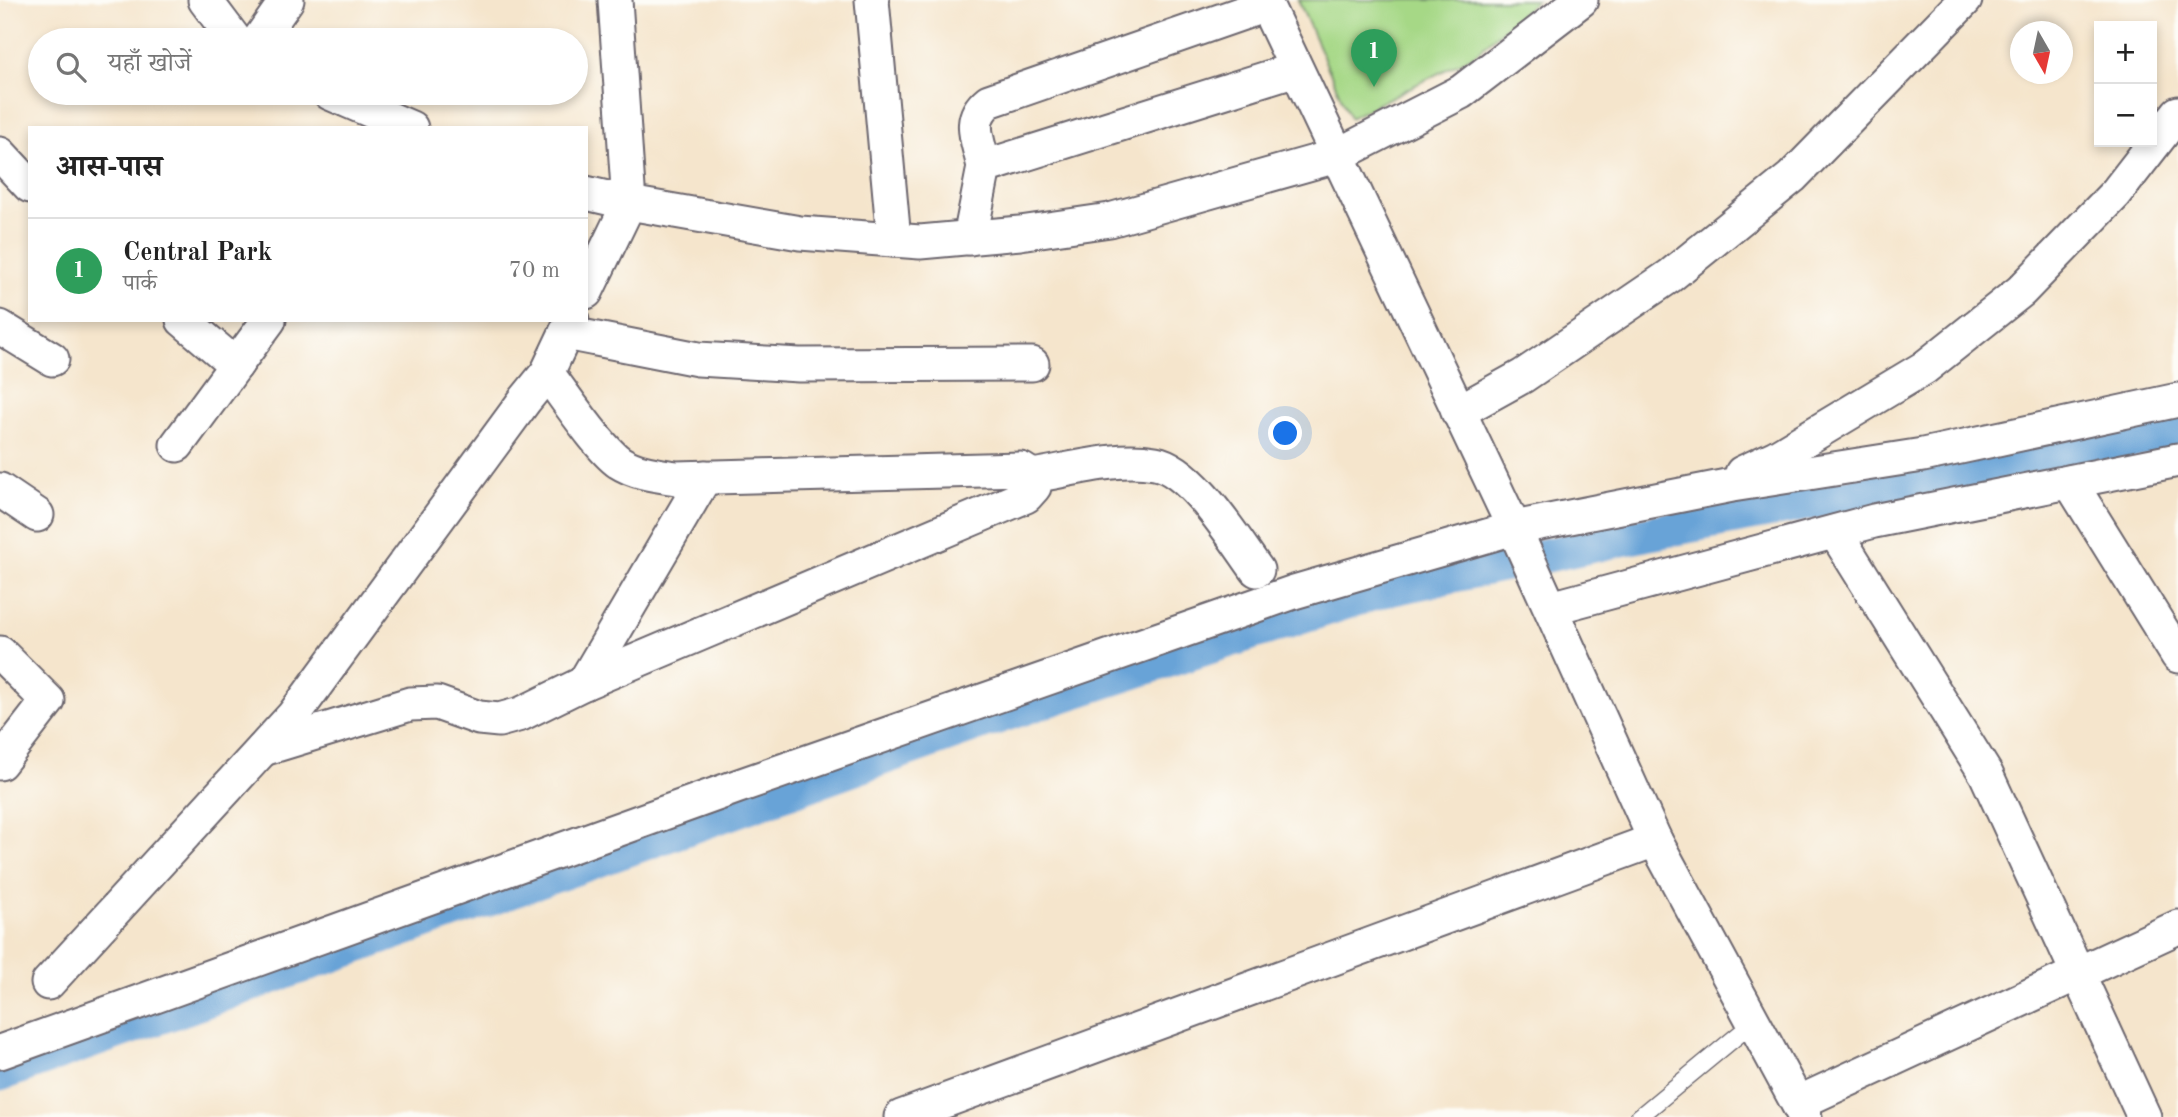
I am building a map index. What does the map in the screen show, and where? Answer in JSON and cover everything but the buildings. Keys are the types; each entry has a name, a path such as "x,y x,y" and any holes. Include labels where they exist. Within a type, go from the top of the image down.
{"street":[{"path":"205,0 226,28"},
{"path":"267,28 287,0"},
{"path":"588,288 629,203 615,0"},
{"path":"872,0 894,240"},
{"path":"588,193 800,233 920,242 1020,233 1110,220 1336,156 1461,92 1581,0"},
{"path":"1458,412 1523,376 1670,275 1792,177 1965,0"},
{"path":"970,238 984,167 975,122 977,111 989,102 1265,2 1517,534 1655,840 1802,1110 2077,972 2178,927"},
{"path":"984,167 1296,69"},
{"path":"358,105 406,126"},
{"path":"1705,490 1776,457 1924,368 2021,291 2116,193 2178,113"},
{"path":"0,154 28,185"},
{"path":"185,322 236,365"},
{"path":"177,445 268,322"},
{"path":"0,327 52,359"},
{"path":"48,983 293,716 547,373 569,327 698,359 799,365 1032,364"},
{"path":"263,749 411,704 437,703 479,718 499,720 521,714 584,683 1026,496 1034,487 1032,476 1021,468 676,478 646,474 619,462 547,373"},
{"path":"0,1052 736,786 1273,598 1517,534 1705,490 1923,455 2178,400"},
{"path":"1551,608 1874,521 2178,460"},
{"path":"1032,476 1124,461 1157,463 1182,476 1203,497 1257,570"},
{"path":"584,683 705,477"},
{"path":"2070,482 2178,656"},
{"path":"0,490 37,515"},
{"path":"1835,532 1986,774 2144,1117"},
{"path":"0,653 48,701 0,763"},
{"path":"901,1117 1655,840"}],"lane":[{"path":"1639,1117 1754,1022"}],"green space":[{"path":"1298,0 1537,0 1473,56 1350,118"}],"waterway":[{"path":"0,1074 1017,710 1380,591 1650,533 2178,431"}],"place":[{"name":"Central Park","path":"1374,87"}]}
